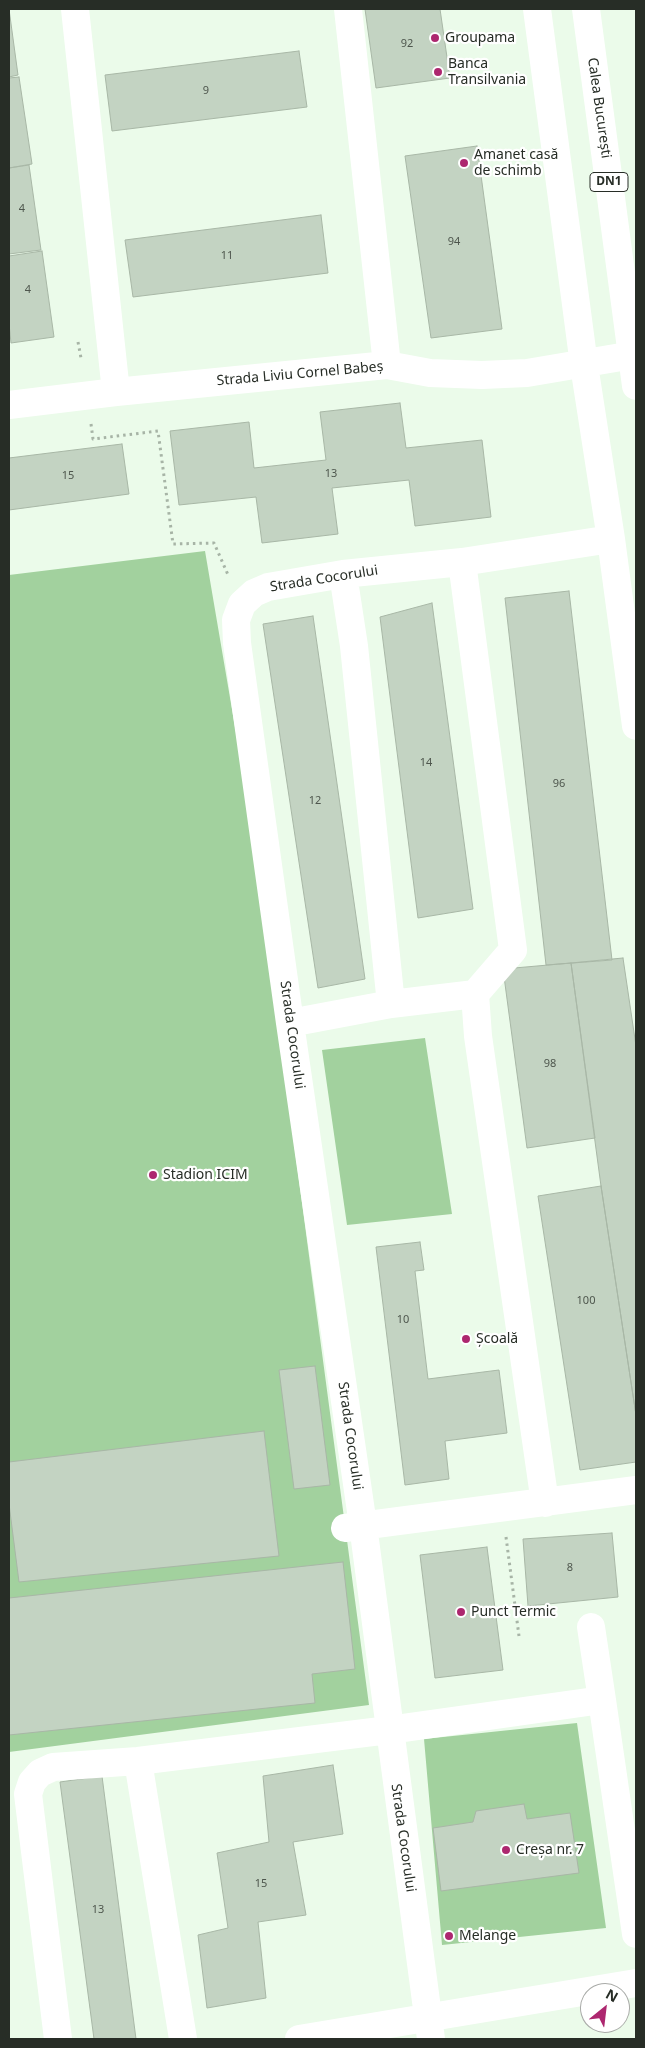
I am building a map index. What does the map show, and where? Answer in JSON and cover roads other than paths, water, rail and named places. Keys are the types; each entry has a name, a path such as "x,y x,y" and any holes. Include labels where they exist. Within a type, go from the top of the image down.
{"street":[{"path":"75,9 116,392"},
{"path":"348,9 387,365"},
{"path":"537,9 584,365 611,540 636,726"},
{"name":"Calea București","path":"586,9 636,386"},
{"name":"Strada Liviu Cornel Babeș","path":"9,405 116,392 387,365 430,373 482,376 527,373 584,365 633,355"},
{"name":"Strada Cocorului","path":"429,2028 388,1730 354,1527 290,1023 237,643 236,620 242,604 254,593 268,587 343,574 462,562 611,540"},
{"path":"290,1023 391,1004 475,994 513,950 462,562"},
{"path":"343,574 354,646 391,1004"},
{"path":"475,994 478,1036 545,1503"},
{"path":"354,1527 636,1490"},
{"path":"590,1627 636,1934"},
{"path":"58,2039 28,1794 32,1782 40,1773 53,1766 138,1761 388,1730 602,1700"},
{"path":"138,1761 183,2039"},
{"path":"299,2039 429,2028 636,1983"}],"place":[{"name":"Groupama","path":"435,38"},
{"name":"Banca Transilvania","path":"438,72"},
{"name":"Amanet casă de schimb","path":"464,163"},
{"name":"Stadion ICIM","path":"153,1175"},
{"name":"Școală","path":"466,1339"},
{"name":"Punct Termic","path":"461,1612"},
{"name":"Creșa nr. 7","path":"506,1850"},
{"name":"Melange","path":"449,1936"}]}
